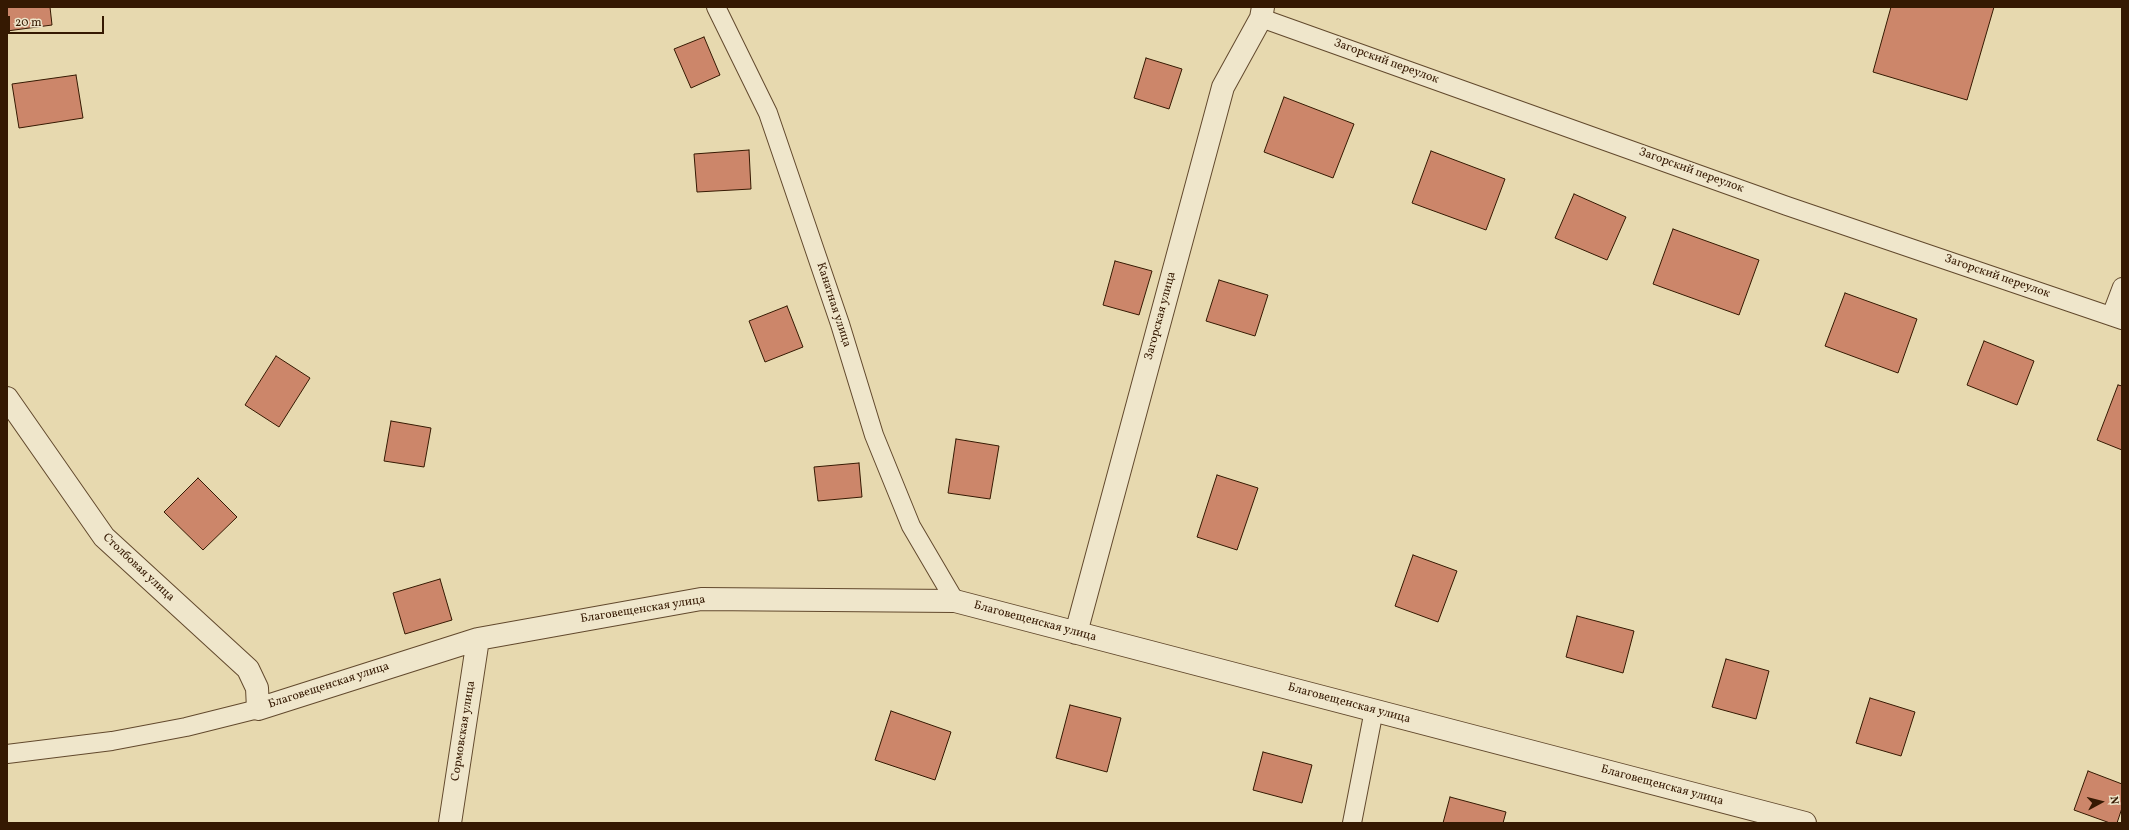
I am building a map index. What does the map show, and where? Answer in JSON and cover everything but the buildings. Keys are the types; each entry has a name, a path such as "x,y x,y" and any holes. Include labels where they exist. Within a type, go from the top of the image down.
{"street":[{"name":"Загорская улица","path":"1076,632 1224,87 1262,12"},
{"name":"Столбовая улица","path":"7,398 104,537 248,669 257,688 258,709"},
{"name":"Благовещенская улица","path":"258,709 478,639 701,599 955,601 1805,823"},
{"name":"Сормовская улица","path":"450,823 478,639"}],"lane":[{"name":"Канатная улица","path":"716,7 768,113 840,324 877,442 911,526 955,601"},
{"name":"Загорский переулок","path":"1262,12 1787,206 2117,318"},
{"path":"2117,318 2122,287"},
{"path":"7,754 112,741 186,727 258,709"},
{"path":"1352,823 1374,710"}]}
